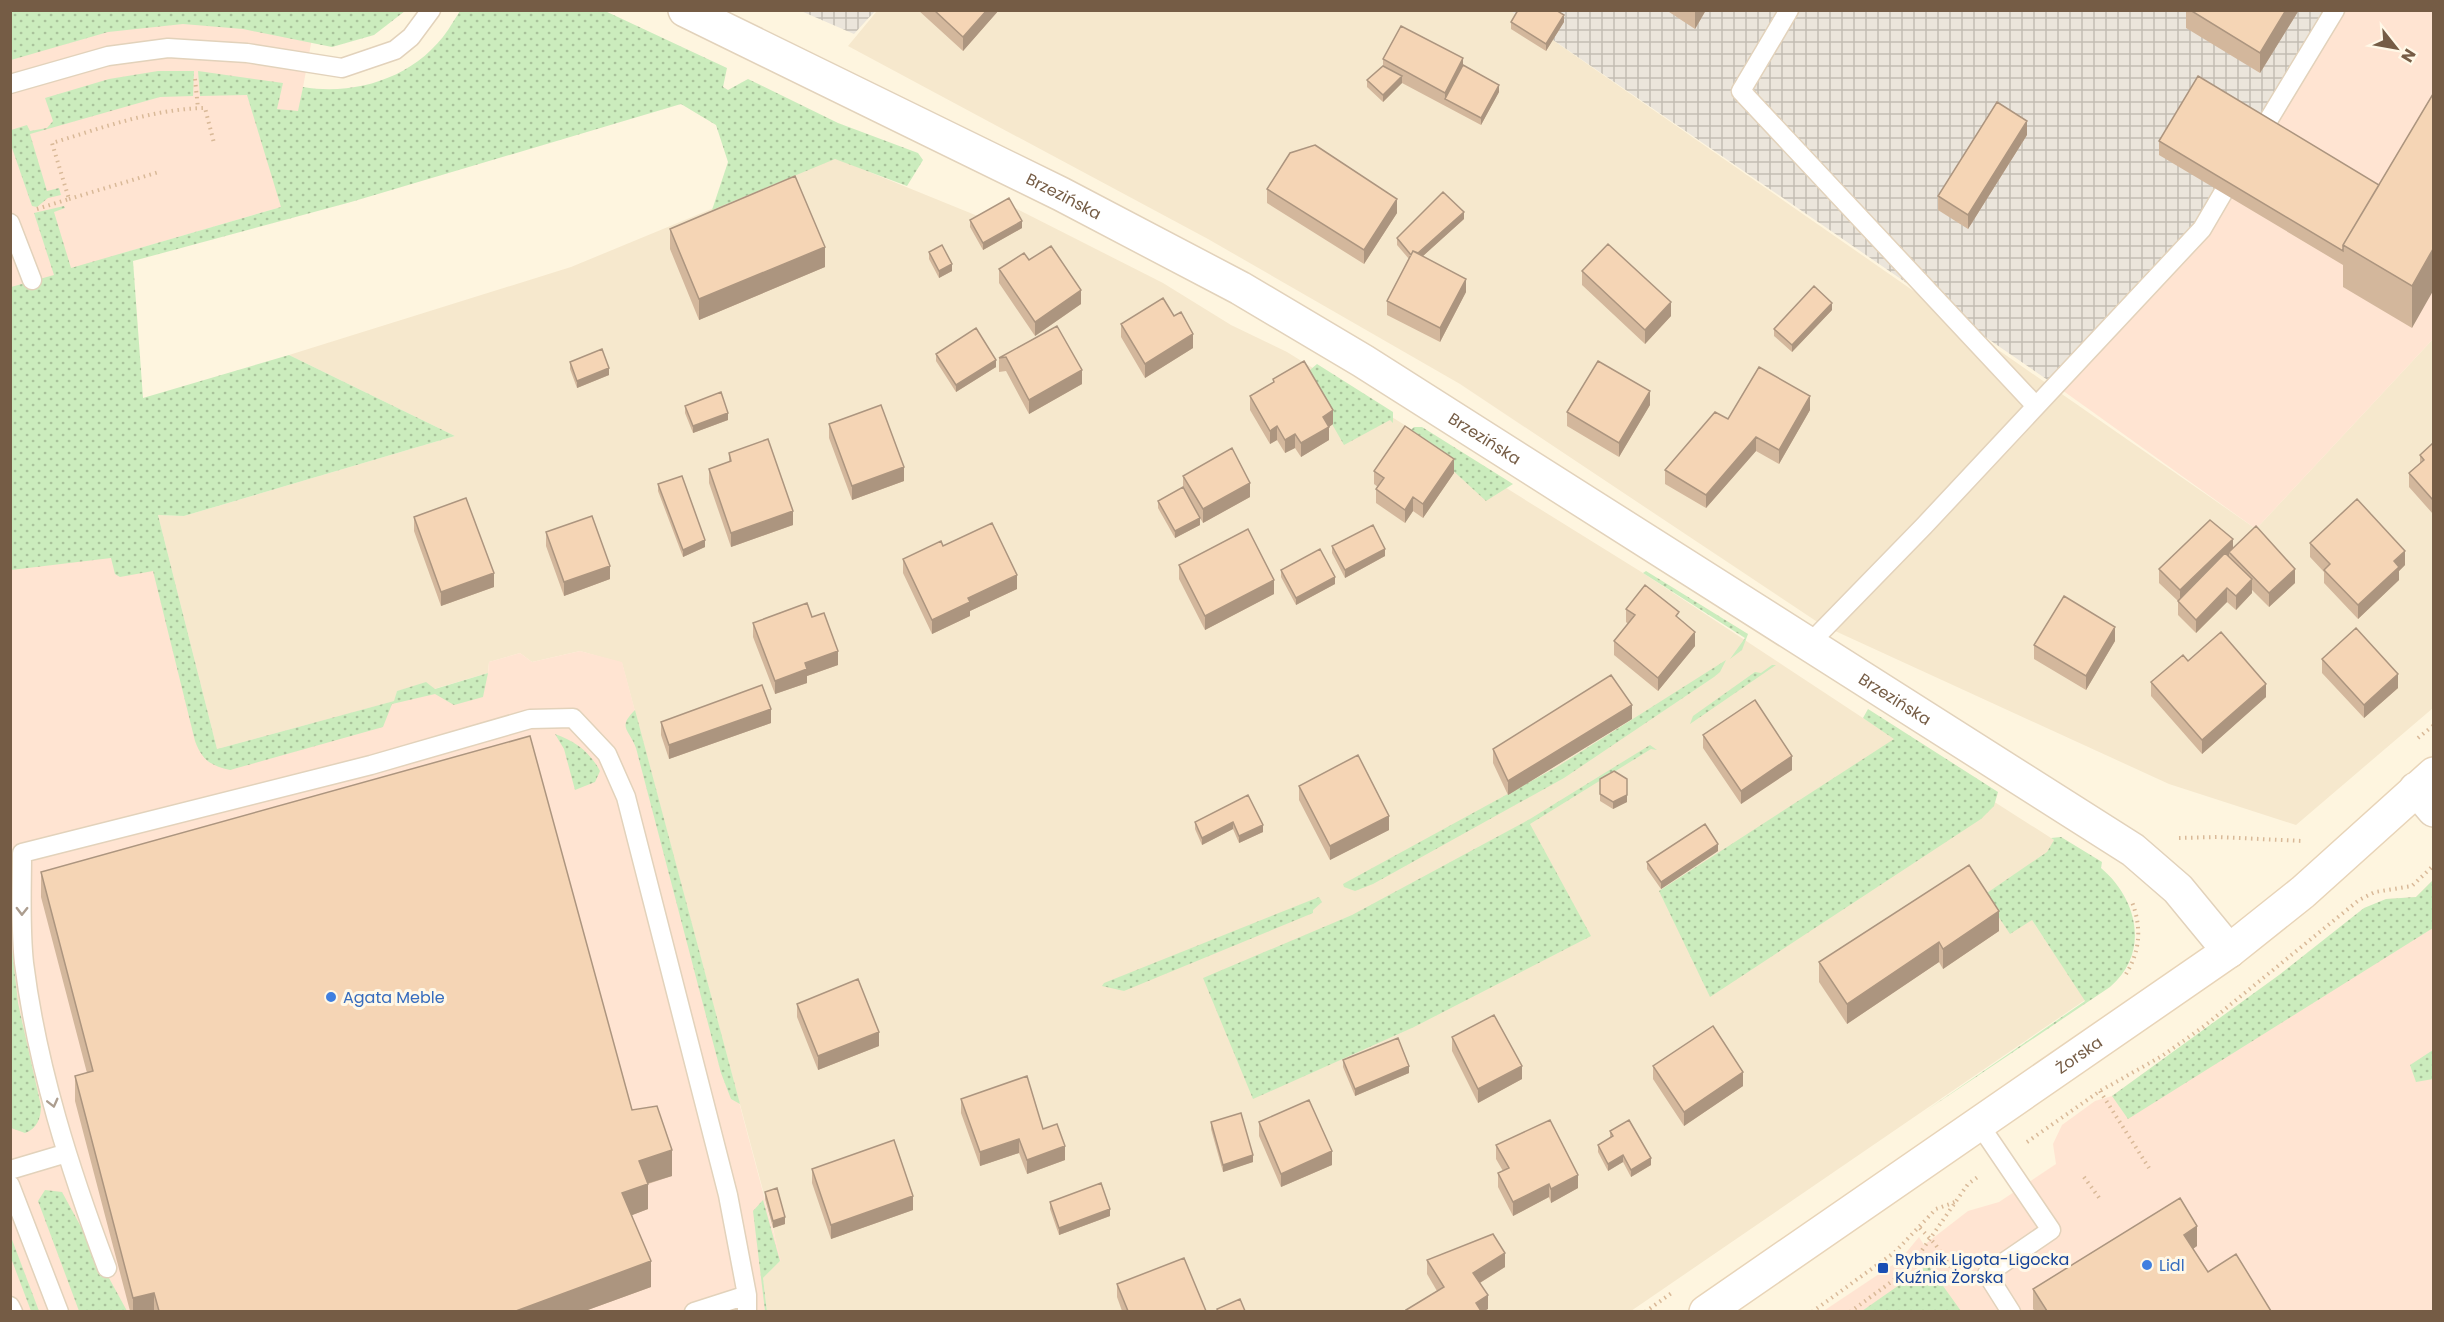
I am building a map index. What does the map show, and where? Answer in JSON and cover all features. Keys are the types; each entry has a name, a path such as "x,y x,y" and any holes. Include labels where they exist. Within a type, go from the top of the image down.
{"street":[{"name":"Brzezińska","path":"685,10 1061,194 1240,288 1363,361 2153,865 2194,906 2229,951"},
{"name":"Żorska","path":"1706,1311 2229,951 2428,791"}],"lane":[{"path":"10,84 108,56 168,48 248,53 342,68 395,50 411,38 431,10"},
{"path":"1789,10 1741,91 2036,406"},
{"path":"2263,129 2335,10"},
{"path":"1809,644 2202,229 2223,193"},
{"path":"10,223 32,280"},
{"path":"107,1268 75,1185 34,1022 25,964 22,853 371,765 530,719 573,718 607,754 626,797 728,1194 747,1303 694,1311"},
{"path":"1978,1124 2051,1230 1987,1274 2011,1311"},
{"path":"10,1170 67,1153"},
{"path":"10,1185 59,1311"},
{"path":"10,1306 13,1311"}],"path":[{"path":"69,199 52,143 163,111 205,108 214,143"},
{"path":"32,211 159,172"},
{"path":"2416,740 2433,725"},
{"path":"2171,839 2217,837 2304,841"},
{"path":"2052,1125 2100,1091 2162,1056 2203,1027 2359,900 2375,892 2412,886 2433,865"},
{"path":"2122,979 2136,956 2139,940 2139,925 2131,897"},
{"path":"2100,1091 2150,1168"},
{"path":"2084,1177 2100,1199"},
{"path":"1812,1311 1896,1252 1936,1209 1955,1202 1909,1269 1850,1311"},
{"path":"1920,1228 1931,1238 1958,1280"},
{"path":"1644,1311 1681,1287"}],"shaded area":[{"path":"10,11 317,11 281,207 123,253 158,515 217,749 394,701 397,691 426,682 435,689 488,674 489,662 520,653 532,662 580,651 622,662 781,1260 763,1278 767,1311 11,1311"},
{"path":"801,11 875,11 854,34"},
{"path":"877,11 1511,11 2256,529 2433,339 2433,708 2296,825 2169,784 1822,625 1460,384 1208,239 848,46"},
{"path":"1511,11 2336,11 2202,229 2055,385"},
{"path":"2335,11 2433,11 2433,339 2256,529 2055,385"},
{"path":"835,158 985,219 1009,205 1163,283 1231,325 1287,352 1643,573 2051,838 2061,845 2032,920 2085,1000 1631,1311 767,1311 763,1278 780,1261 773,1228 622,663 580,651 532,662 520,653 489,662 488,673 434,689 397,691 395,701 217,749 158,515 184,516 455,436 289,355 571,267"},
{"path":"2433,880 2433,1311 1822,1312 1900,1260 1919,1237 1924,1245 1968,1211 1999,1202 2056,1164 2053,1144 2062,1125 2095,1101 2112,1096 2386,899 2416,897"}],"green space":[{"path":"11,10 405,11 374,35 332,47 243,29 183,24 108,32 11,60"},
{"path":"460,11 605,11 727,68 723,87 728,90 748,79 838,123 918,153 923,160 907,186 835,159 712,210 728,162 716,125 681,104 351,202 133,261 143,398 289,355 455,436 184,516 158,515 217,749 394,701 397,691 426,682 435,689 488,673 483,697 454,705 435,694 392,704 383,727 230,770 223,768 208,761 195,741 153,571 120,577 115,574 111,558 11,570 11,287 54,275 34,213 64,206 65,208 54,212 71,268 281,207 247,95 200,96 198,71 283,83 277,109 298,111 303,87 323,89 364,85 384,80 402,71 435,46"},
{"path":"158,71 194,71 193,96 160,97 30,134 47,191 59,188 61,195 48,198 37,207 32,206 11,145 11,130 27,125 30,131 47,128 53,121 45,98 109,79"},
{"path":"1317,364 1393,412 1393,423 1390,420 1344,445 1304,375"},
{"path":"1414,427 1422,427 1513,484 1486,501 1410,431"},
{"path":"1646,571 1748,634 1742,650 1730,659 1745,638 1643,573"},
{"path":"1726,660 1720,672 1714,677 1564,778 1373,884 1355,891 1344,887 1343,884 1557,767"},
{"path":"1772,665 1776,665 1690,724 1693,716 1755,672 1761,673"},
{"path":"1868,709 1998,792 1994,806 1981,819 1710,997 1659,891 1894,739 1863,718"},
{"path":"635,710 740,1104 731,1099 721,1073 636,748 626,729 627,721"},
{"path":"555,734 569,740 592,758 600,771 595,782 575,790 564,749"},
{"path":"1650,745 1657,750 1651,749 1530,824 1591,936 1414,1027 1253,1099 1203,978 1352,915 1530,819"},
{"path":"2061,837 2102,862 2101,868 2124,895 2131,910 2134,926 2131,958 2123,973 2110,987 1924,1112 2085,1001 2032,920 2010,934 1984,895 2047,852 2054,840 2051,838"},
{"path":"2433,880 2433,928 2128,1119 2112,1096 2279,975 2364,908 2386,899 2416,897"},
{"path":"1319,897 1322,902 1313,910 1313,913 1124,991 1102,986 1104,983"},
{"path":"11,938 18,1003 41,1106 40,1115 33,1129 25,1133 11,1128"},
{"path":"2433,1050 2433,1079 2416,1082 2410,1065"},
{"path":"45,1190 62,1192 127,1311 79,1311 38,1201"},
{"path":"763,1200 780,1261 763,1278 767,1312 765,1311 753,1211"},
{"path":"11,1237 39,1311 31,1311 11,1258"},
{"path":"1928,1265 1961,1311 1862,1311"}],"building":[{"path":"934,10 987,10 963,37"},
{"path":"1518,10 1556,10 1564,15 1546,44 1511,22"},
{"path":"2190,10 2286,10 2260,53"},
{"path":"1401,26 1463,58 1445,93 1383,59"},
{"path":"1463,65 1499,85 1481,118 1445,99"},
{"path":"1383,66 1402,76 1383,95 1367,80"},
{"path":"2198,76 2379,185 2343,245 2343,251 2159,141"},
{"path":"2433,94 2433,249 2412,286 2343,245"},
{"path":"1997,102 2027,121 1968,215 1938,196"},
{"path":"1315,145 1397,199 1364,250 1267,189 1290,153"},
{"path":"795,176 825,247 699,299 670,229"},
{"path":"1443,192 1464,212 1418,253 1413,251 1411,255 1397,238"},
{"path":"1009,198 1022,221 983,243 970,220"},
{"path":"1608,244 1671,302 1645,330 1582,271"},
{"path":"942,245 952,264 939,271 929,252"},
{"path":"1051,246 1081,290 1035,322 999,269 1024,253 1029,260"},
{"path":"1413,251 1466,279 1440,328 1387,301"},
{"path":"1814,286 1832,303 1792,345 1774,329"},
{"path":"1163,298 1174,316 1181,312 1193,334 1145,364 1121,324"},
{"path":"1057,326 1082,370 1029,400 1006,357 999,358"},
{"path":"976,328 996,360 956,385 936,354"},
{"path":"602,349 609,368 577,381 570,362"},
{"path":"1304,361 1333,410 1323,417 1329,427 1301,443 1295,434 1285,440 1277,426 1270,431 1250,396"},
{"path":"1598,361 1650,391 1619,443 1567,412"},
{"path":"1759,367 1810,396 1779,450 1756,437 1706,495 1665,470 1715,412 1728,419"},
{"path":"721,392 728,413 693,426 685,406"},
{"path":"881,405 904,467 852,486 829,424"},
{"path":"1405,426 1454,459 1423,504 1413,497 1405,510 1376,489 1384,478 1374,471"},
{"path":"768,439 793,511 731,533 709,469 731,461 729,453"},
{"path":"2433,443 2433,500 2409,473 2424,460 2420,455"},
{"path":"1232,448 1250,483 1203,509 1183,476"},
{"path":"682,476 705,540 683,550 658,484"},
{"path":"1183,487 1200,518 1175,531 1158,501"},
{"path":"466,498 494,573 441,592 414,517"},
{"path":"2357,499 2405,551 2394,561 2399,567 2358,605 2324,570 2330,564 2310,543"},
{"path":"592,516 610,566 564,582 546,532"},
{"path":"2210,520 2233,539 2180,590 2159,569"},
{"path":"992,523 1017,575 968,598 970,602 932,620 903,559 941,541 943,546"},
{"path":"1373,525 1385,549 1345,570 1332,546"},
{"path":"2256,526 2295,569 2269,593 2229,552"},
{"path":"1248,529 1274,580 1205,616 1179,565"},
{"path":"1320,549 1335,577 1296,598 1281,570"},
{"path":"2225,553 2252,579 2236,596 2227,588 2196,620 2178,601"},
{"path":"1645,585 1679,612 1676,616 1695,632 1658,678 1614,641 1635,615 1626,609"},
{"path":"2064,596 2115,627 2086,676 2034,645"},
{"path":"807,603 812,617 824,613 838,651 805,663 807,669 775,681 753,623"},
{"path":"2356,628 2398,674 2364,705 2322,659"},
{"path":"2221,632 2266,684 2202,740 2151,682 2183,655 2188,661"},
{"path":"1611,675 1632,705 1508,781 1493,749"},
{"path":"762,685 771,709 669,745 661,722"},
{"path":"1755,700 1792,756 1741,791 1703,735"},
{"name":"Agata Meble","path":"530,736 632,1110 657,1106 672,1150 639,1161 648,1184 622,1193 651,1261 516,1311 159,1311 154,1293 133,1298 75,1076 93,1071 41,872"},
{"path":"1358,755 1389,816 1330,846 1299,786"},
{"path":"1614,771 1627,779 1627,795 1613,802 1600,794 1600,779"},
{"path":"1248,795 1263,825 1239,836 1233,822 1202,838 1195,822"},
{"path":"1705,824 1718,844 1661,882 1647,862"},
{"path":"1969,865 1999,911 1943,949 1939,942 1847,1004 1819,962"},
{"path":"858,979 879,1032 818,1056 797,1004"},
{"path":"1494,1015 1522,1066 1478,1089 1452,1037"},
{"path":"1713,1026 1743,1072 1684,1112 1653,1066"},
{"path":"1398,1038 1409,1066 1355,1089 1343,1060"},
{"path":"1027,1076 1043,1129 1057,1124 1065,1146 1027,1160 1019,1139 980,1152 961,1099"},
{"path":"1309,1100 1332,1151 1281,1174 1259,1122"},
{"path":"1241,1113 1253,1155 1223,1165 1211,1122"},
{"path":"1550,1120 1578,1175 1551,1189 1549,1184 1513,1202 1498,1173 1509,1168 1496,1145"},
{"path":"1629,1120 1651,1158 1631,1170 1623,1155 1608,1164 1598,1145 1613,1136 1610,1131"},
{"path":"894,1140 913,1196 831,1225 812,1169"},
{"path":"1101,1183 1110,1209 1059,1228 1050,1202"},
{"path":"777,1188 785,1217 773,1221 765,1192"},
{"name":"Lidl","path":"2180,1198 2197,1226 2184,1235 2208,1272 2236,1254 2271,1311 2047,1311 2033,1289"},
{"path":"1493,1234 1505,1253 1473,1273 1488,1295 1476,1303 1481,1311 1406,1310 1444,1287 1427,1260"},
{"path":"1184,1258 1206,1311 1128,1311 1117,1284"},
{"path":"1240,1299 1245,1311 1218,1311 1217,1309"}],"place":[{"name":"Agata Meble","path":"331,997"},
{"name":"Lidl","path":"2147,1265"},
{"name":"Rybnik Ligota-Ligocka Kuźnia Żorska","path":"1883,1268"}]}
